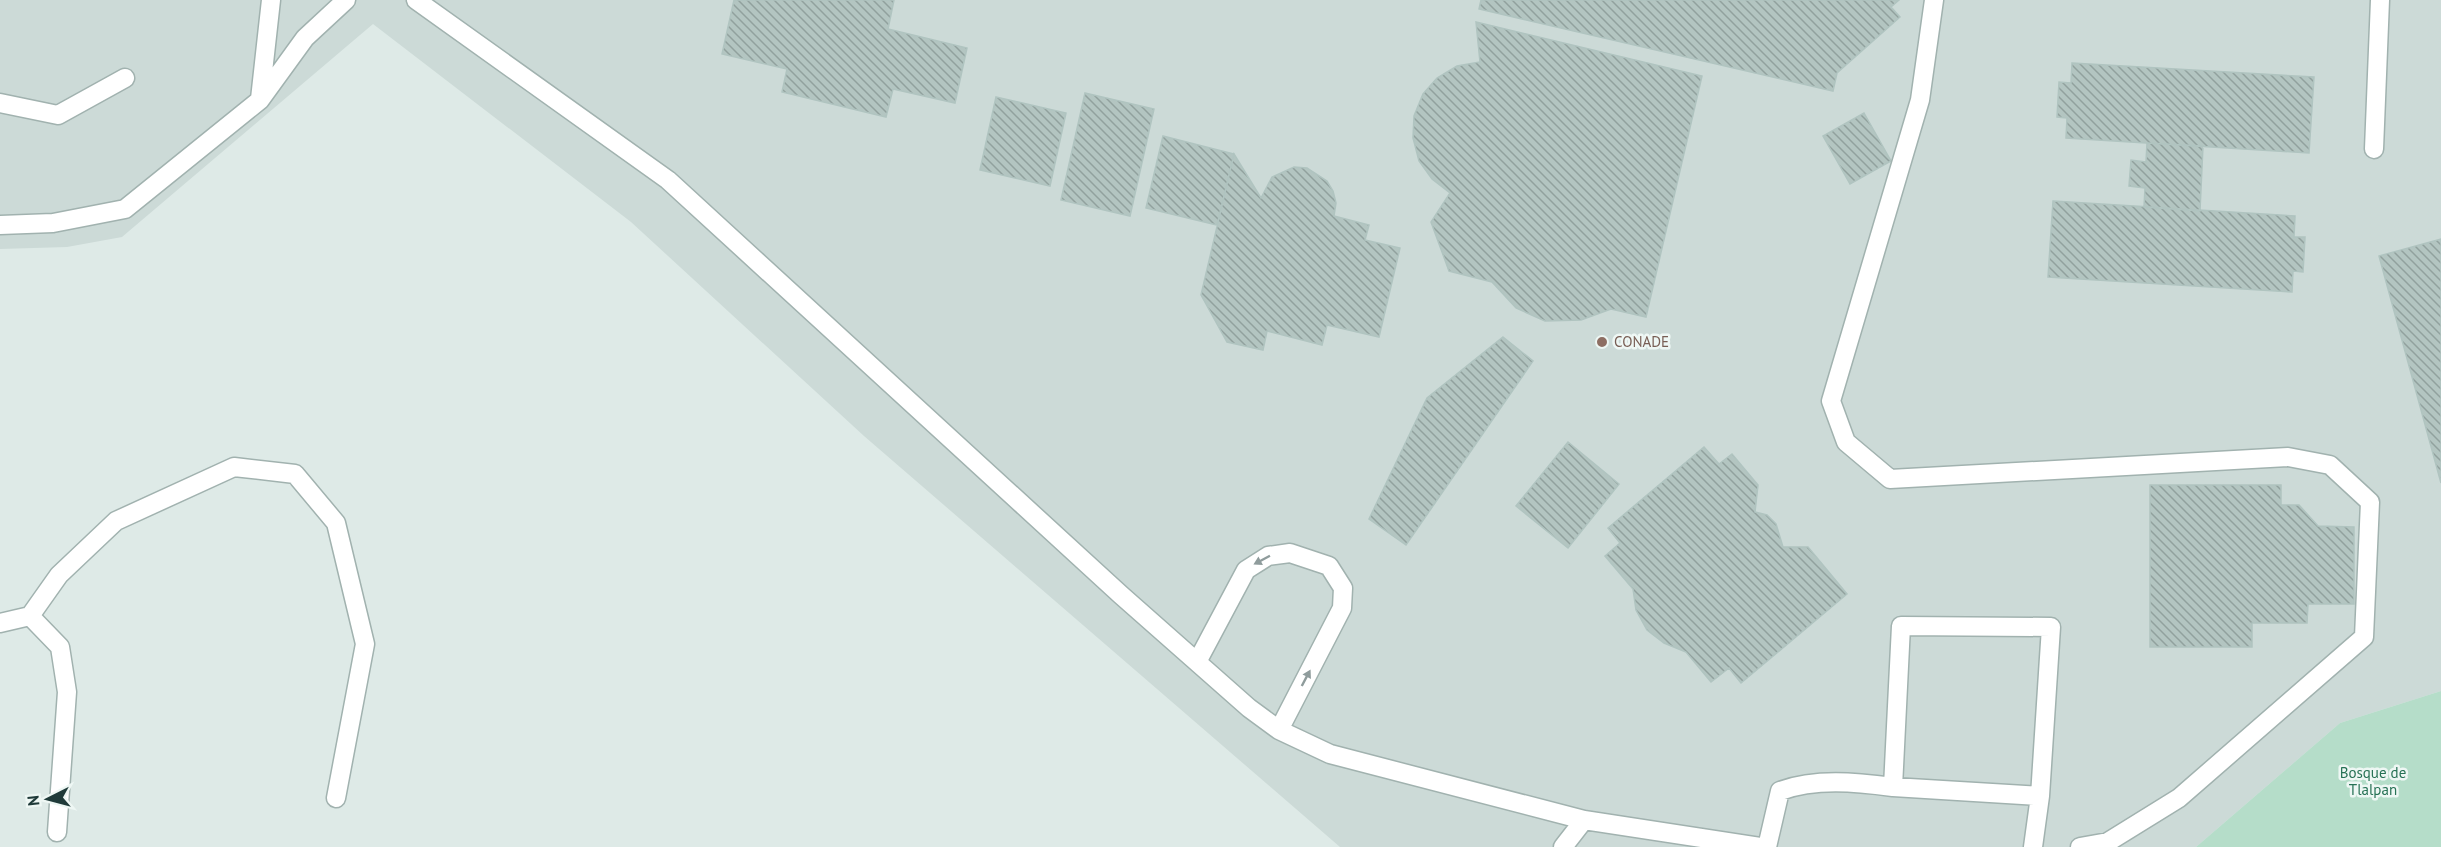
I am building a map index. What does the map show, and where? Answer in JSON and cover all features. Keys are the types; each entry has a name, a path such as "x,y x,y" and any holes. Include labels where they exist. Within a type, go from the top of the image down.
{"street":[{"path":"260,100 271,0"},
{"path":"0,225 53,223 125,208 260,100 305,38 346,0"},
{"path":"416,0 668,180 1197,662 1249,708 1279,730 1330,754 1584,820 1696,843 1760,847"},
{"path":"1934,0 1920,100 1831,401 1846,442 1890,479 2288,457 2330,465 2370,502 2364,637 2179,798 2108,842 2080,847"},
{"path":"2374,149 2380,0"},
{"path":"0,103 58,115 125,78"},
{"path":"0,622 30,615 59,575 116,521 234,467 295,474 336,523 365,644 336,798"},
{"path":"1197,662 1246,570 1268,556 1290,554 1329,566 1343,588 1342,608 1279,730"},
{"path":"30,615 60,647 67,692 57,832"},
{"path":"1893,787 1901,626 2051,627 2040,796 2033,847"},
{"path":"1767,847 1780,791 1800,783 1862,782 1893,787 2040,796"},
{"path":"1563,847 1584,820"}],"shaded area":[{"name":"CONADE","path":"0,0 2441,0 2441,691 2340,723 2196,847 1340,847 864,436 631,222 373,24 122,237 67,247 0,249"}],"green space":[{"name":"Bosque de Tlalpan","path":"2441,691 2441,847 2196,847 2340,723"}],"building":[{"path":"734,0 894,0 888,29 967,48 955,103 893,89 886,117 782,92 787,69 722,54"},
{"path":"1481,0 1899,0 1891,7 1900,17 1837,73 1833,91 1479,9"},
{"path":"1476,22 1702,76 1646,317 1611,309 1581,320 1545,321 1516,308 1492,282 1449,271 1431,222 1450,193 1432,179 1419,161 1413,138 1414,116 1423,94 1437,78 1457,66 1480,62"},
{"path":"2072,63 2314,77 2309,153 2066,138 2067,118 2057,117 2059,82 2071,83"},
{"path":"1085,93 1154,109 1130,216 1061,200"},
{"path":"996,97 1066,113 1050,186 980,170"},
{"path":"1864,113 1891,161 1850,184 1823,136"},
{"path":"1163,136 1234,154 1217,225 1146,208"},
{"path":"2147,143 2203,146 2200,211 2144,207 2145,188 2129,186 2131,160 2146,162"},
{"path":"1234,154 1261,198 1272,177 1294,167 1307,168 1327,181 1333,191 1336,203 1334,216 1369,225 1365,240 1400,248 1379,337 1327,325 1322,345 1267,331 1263,350 1227,342 1201,295"},
{"path":"2053,201 2295,216 2294,237 2305,237 2303,272 2293,271 2292,292 2048,277"},
{"path":"2441,239 2441,483 2379,256"},
{"path":"1503,337 1533,361 1406,545 1369,519 1427,398"},
{"path":"1568,442 1619,484 1568,548 1516,506"},
{"path":"1704,447 1719,464 1732,454 1758,485 1755,512 1767,515 1776,524 1783,547 1808,547 1847,594 1741,683 1729,668 1711,682 1686,652 1664,643 1647,630 1636,610 1633,589 1605,556 1620,543 1608,528"},
{"path":"2150,485 2281,485 2281,505 2299,505 2318,526 2354,527 2354,604 2308,604 2307,623 2252,623 2252,647 2150,647"}],"place":[{"name":"CONADE","path":"1602,342"}]}
